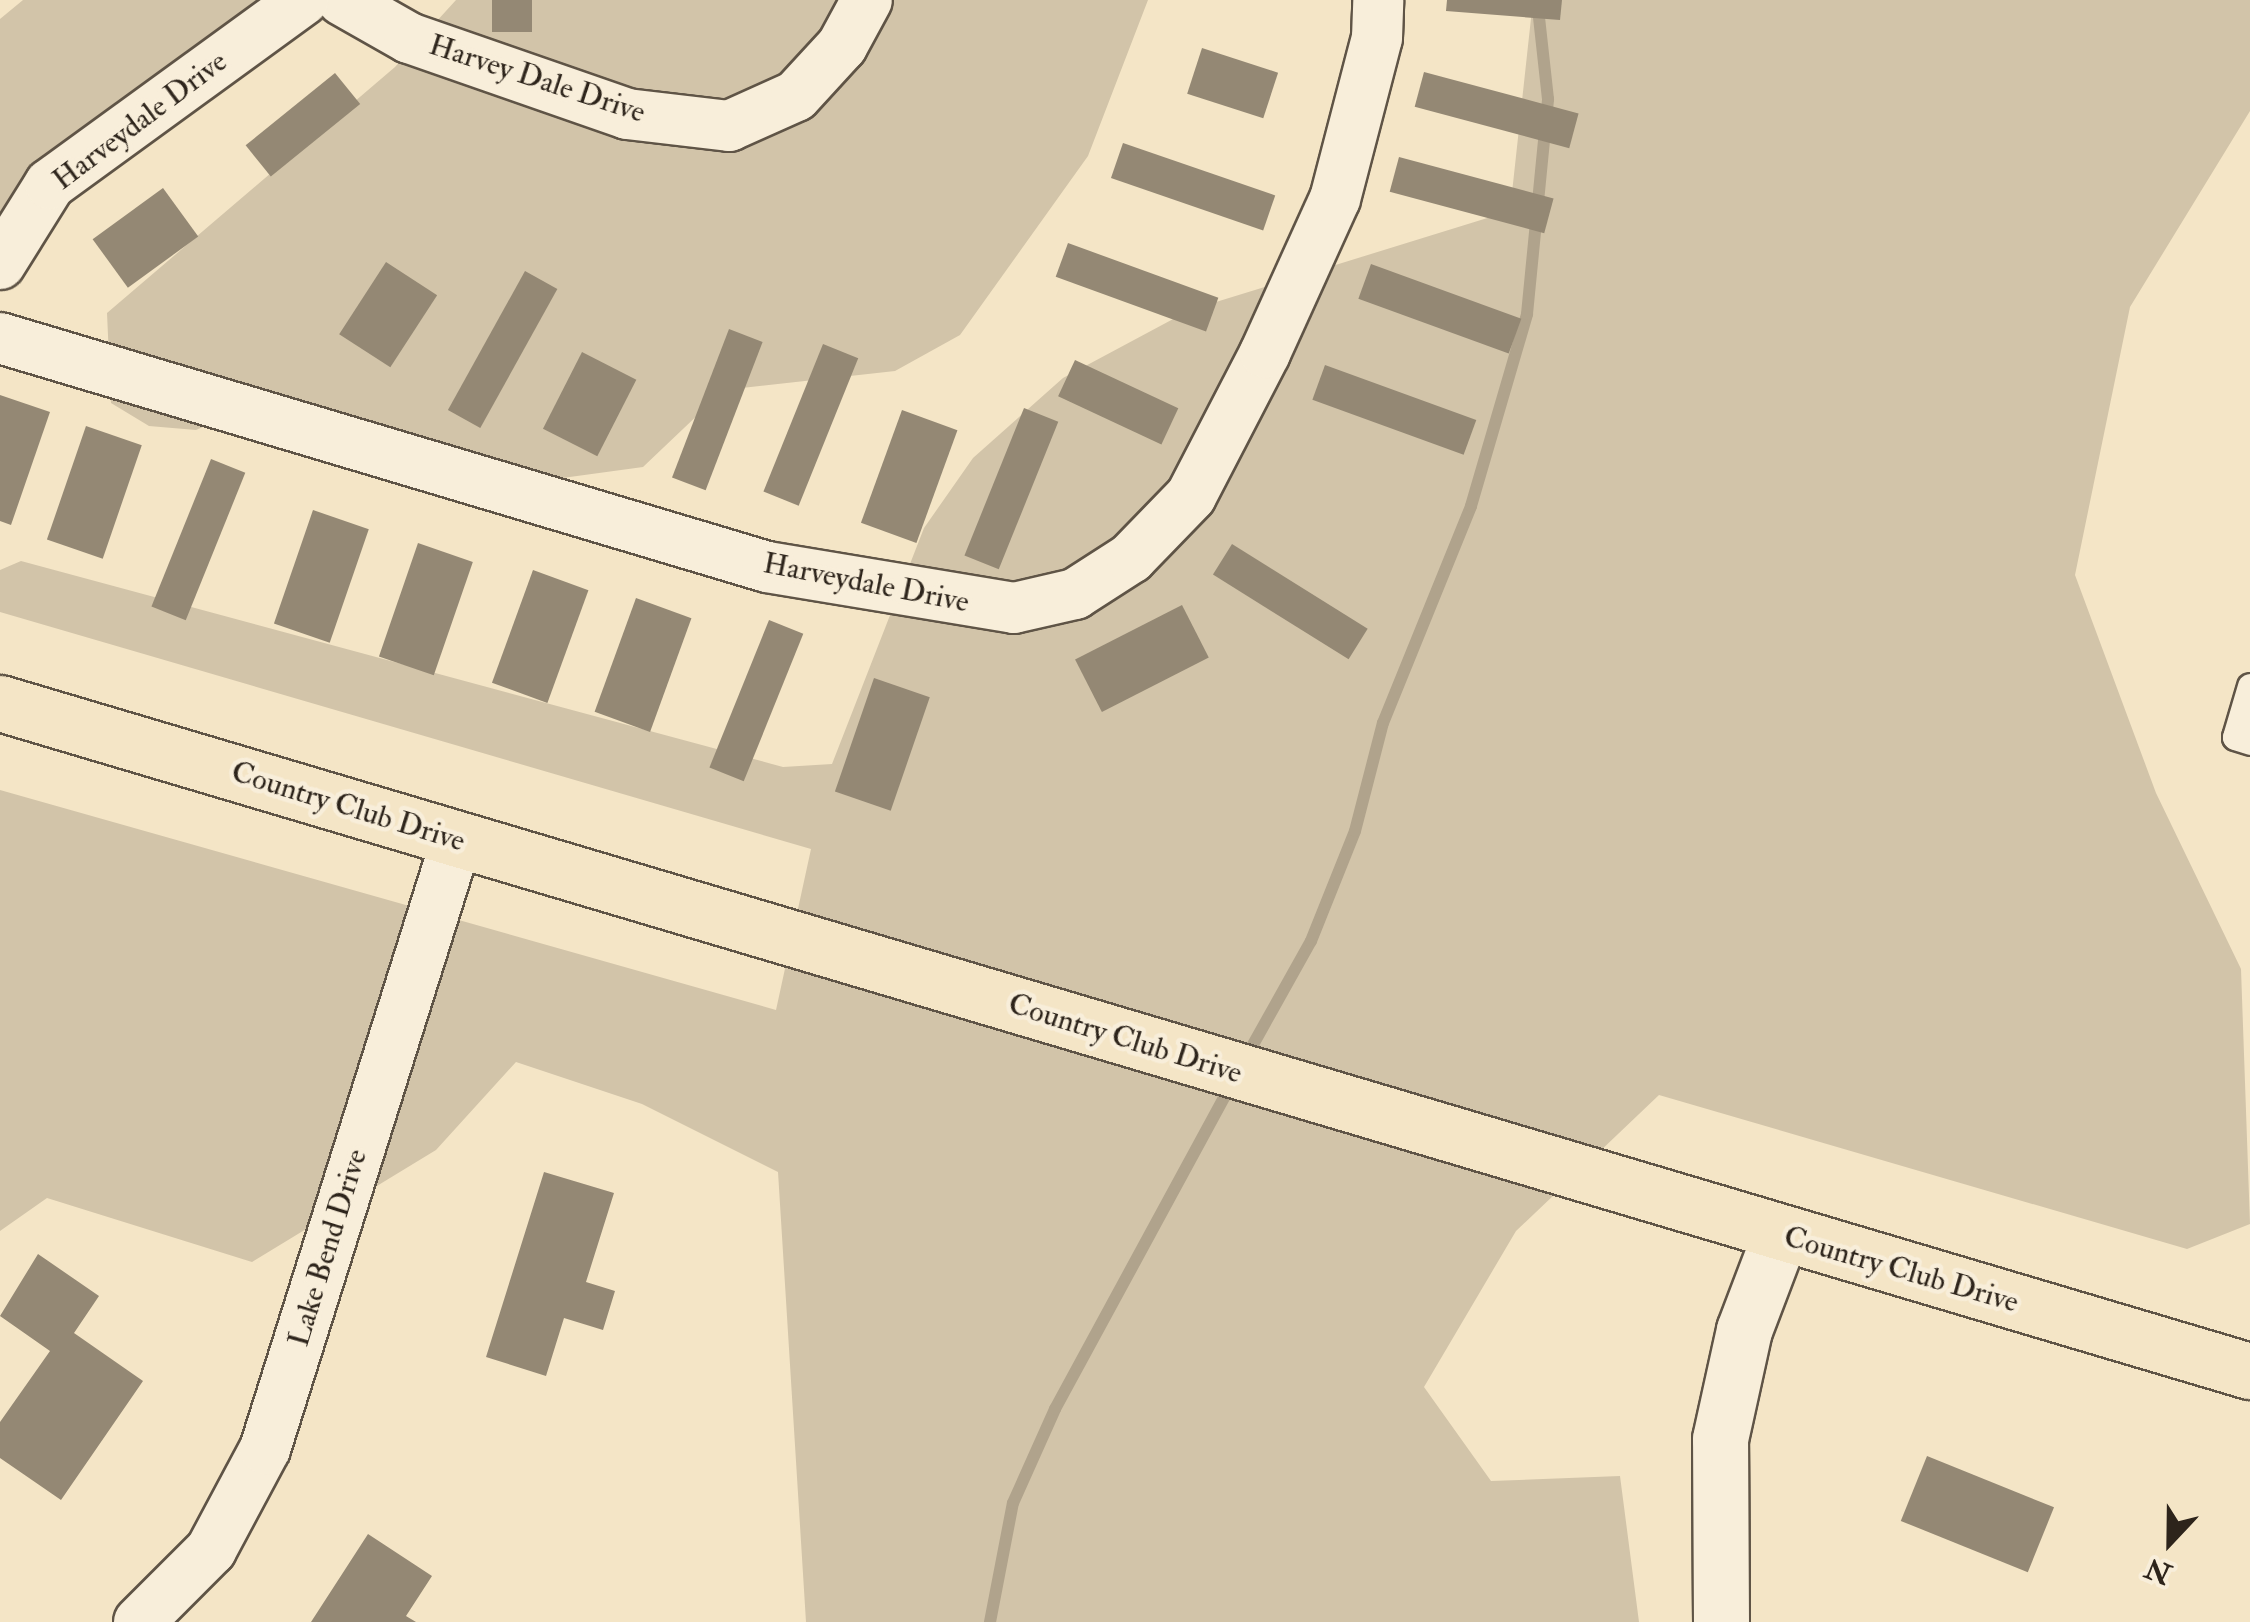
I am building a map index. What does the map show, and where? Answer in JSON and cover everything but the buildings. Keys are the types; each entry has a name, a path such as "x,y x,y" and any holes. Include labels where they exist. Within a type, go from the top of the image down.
{"main road":[{"name":"Country Club Drive","path":"0,702 2250,1371"}],"street":[{"name":"Harveydale Drive","path":"0,264 50,184 304,0"},
{"name":"Harvey Dale Drive","path":"342,0 409,38 627,114 729,126 796,96 842,46 867,0"},
{"name":"Harveydale Drive","path":"0,338 767,566 1014,608 1074,594 1131,558 1191,496 1257,369 1335,199 1377,38 1378,0"},
{"name":"Lake Bend Drive","path":"139,1622 212,1550 265,1449 457,839"},
{"path":"1721,1622 1720,1438 1744,1330 1780,1234"}],"lane":[{"path":"2250,686 2235,737 2250,742"}],"shaded area":[{"path":"23,0 278,0 0,222 0,19"},
{"path":"456,0 1148,0 1088,156 960,335 895,371 724,390 643,467 555,479 278,393 196,430 149,426 111,403 107,313 395,67"},
{"path":"1533,0 2250,0 2250,111 2130,307 2075,575 2156,793 2241,969 2250,1224 2187,1249 1659,1095 1516,1231 1424,1387 1491,1481 1620,1476 1639,1622 806,1622 778,1172 642,1104 516,1062 436,1150 252,1262 47,1198 0,1231 0,790 776,1010 811,849 0,612 0,570 21,561 783,767 832,764 924,528 973,458 1063,378 1190,310 1510,211"}],"waterway":[{"path":"1245,1059 1311,941 1355,831 1383,723 1471,506 1527,314 1548,99 1537,0"},
{"path":"990,1622 1013,1503 1055,1409 1233,1081"}]}
